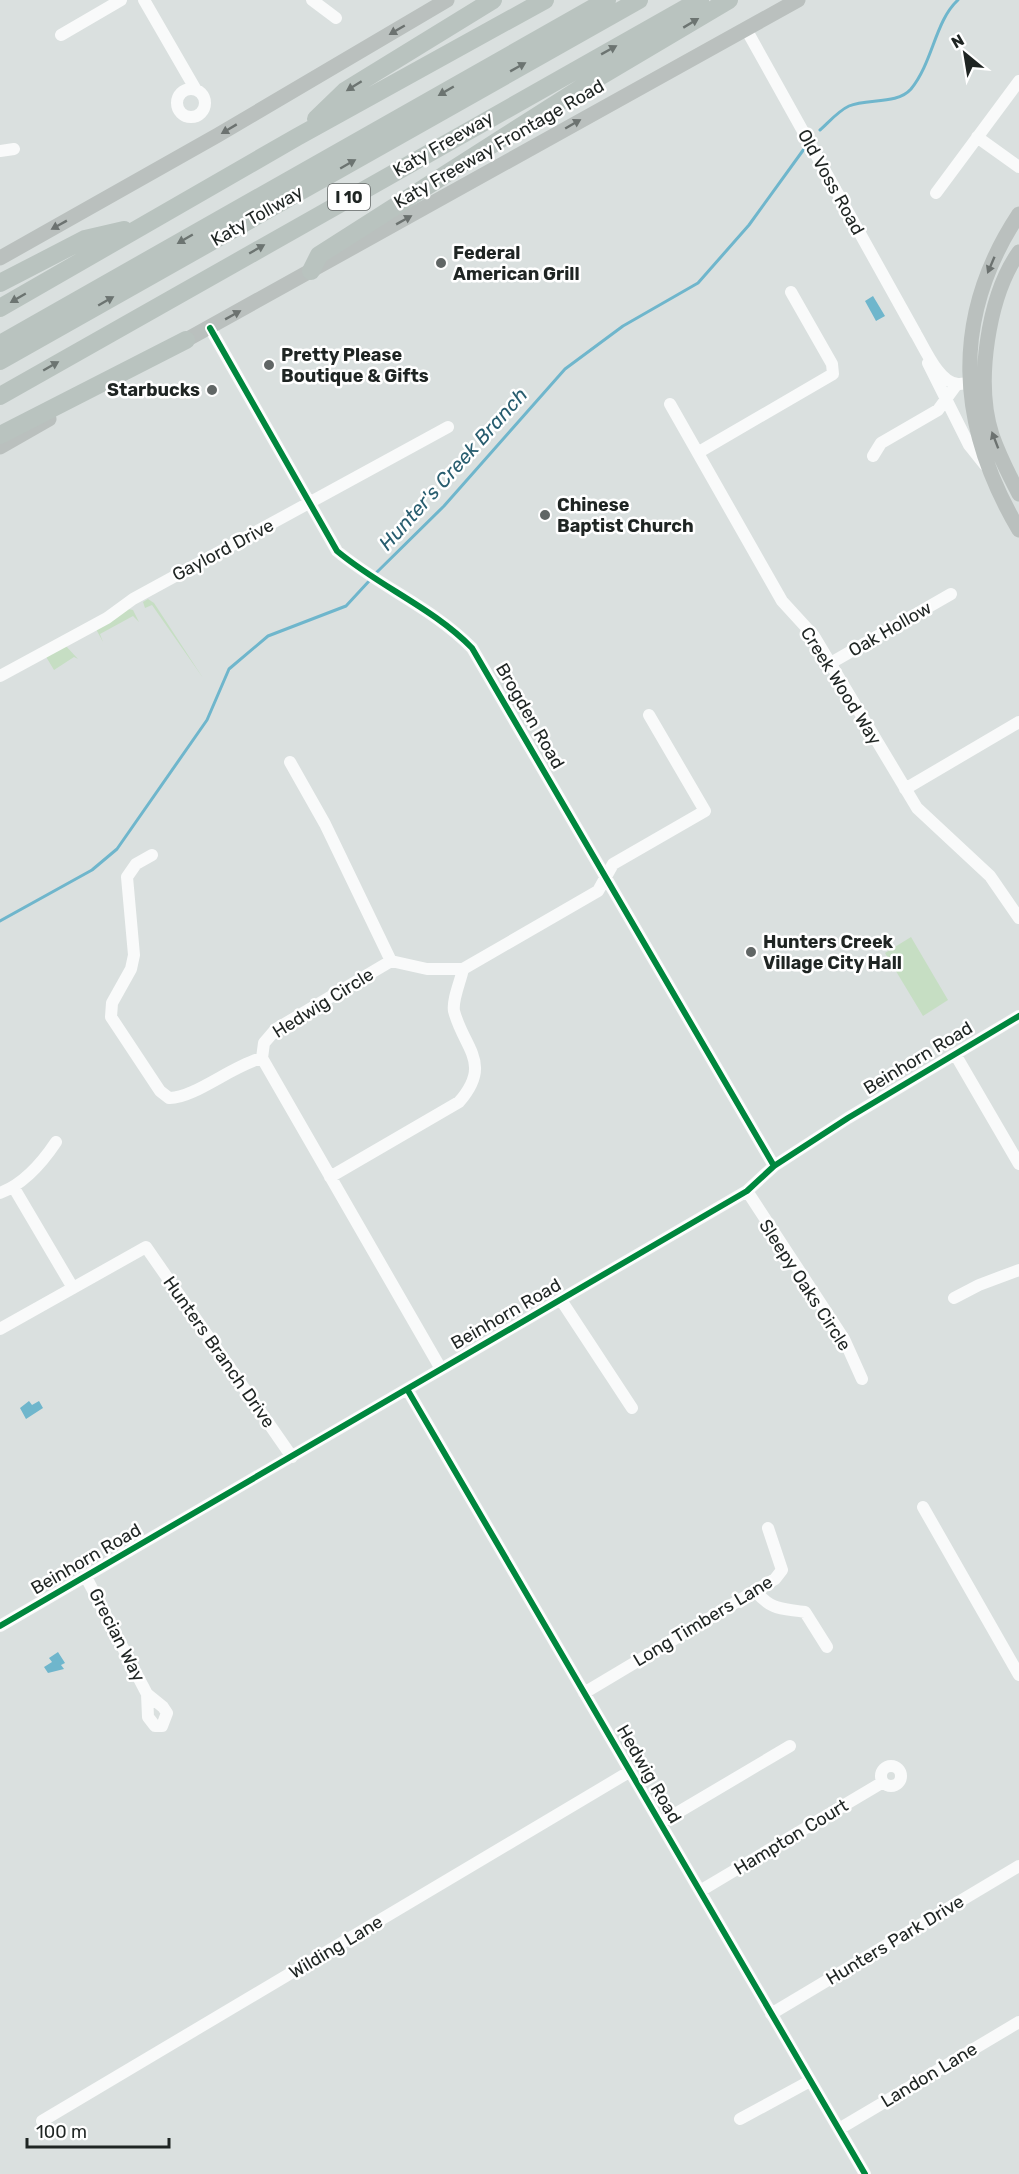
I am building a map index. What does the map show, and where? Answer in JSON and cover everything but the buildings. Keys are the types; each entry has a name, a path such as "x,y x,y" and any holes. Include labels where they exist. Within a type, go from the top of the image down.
{"highway":[{"path":"297,137 345,91 493,0"},
{"path":"0,308 297,137 545,0"},
{"name":"Katy Tollway","path":"0,344 607,0"},
{"name":"Katy Tollway","path":"0,361 639,0"},
{"name":"Katy Freeway","path":"0,396 700,0"},
{"path":"311,271 319,255 584,86 729,0"},
{"path":"0,283 85,239 141,227"},
{"path":"0,435 186,340"}],"main road":[{"path":"0,258 218,135 447,0"},
{"name":"Katy Freeway Frontage Road","path":"0,447 186,340 798,0"},
{"path":"1019,214 990,266 979,297 971,328 970,382 974,419 987,467 1019,530"},
{"path":"1019,252 1011,263 997,298 988,344 970,382 1019,494"}],"street":[{"path":"60,35 121,0"},
{"path":"144,0 196,90"},
{"path":"312,0 336,18"},
{"name":"Old Voss Road","path":"746,29 938,370 946,380 970,382"},
{"path":"936,193 1019,81"},
{"path":"977,137 1019,167"},
{"path":"0,151 14,149"},
{"path":"699,452 833,374 832,364 791,292"},
{"name":"Brogden Road","path":"210,328 337,551 360,570 451,626 472,648 774,1166"},
{"name":"Old Voss Road","path":"916,334 945,402 969,445 987,467"},
{"path":"873,456 881,443 939,410 945,402 970,382"},
{"name":"Creek Wood Way","path":"670,404 782,601 814,636 916,808 990,876 1018,916"},
{"name":"Gaylord Drive","path":"0,676 107,618 133,599 448,427"},
{"name":"Oak Hollow","path":"829,664 951,594"},
{"path":"330,1178 459,1102 468,1092 474,1081 474,1054 453,1009 463,969 598,891 613,864 705,811 649,715"},
{"path":"904,789 1019,722"},
{"name":"Hedwig Circle","path":"290,762 326,824 391,961"},
{"path":"152,855 136,864 127,877 134,955 130,969 112,1002 113,1022 160,1091 170,1098 184,1096 244,1062 262,1058"},
{"name":"Hedwig Circle","path":"441,1369 262,1058 264,1043 276,1029 391,961 427,969 463,969"},
{"name":"Beinhorn Road","path":"0,1626 747,1191 774,1166 1019,1016"},
{"path":"955,1054 1019,1164"},
{"path":"0,1193 14,1188 36,1168 56,1142"},
{"path":"0,1329 73,1288 14,1188"},
{"name":"Sleepy Oaks Circle","path":"747,1191 844,1339 861,1379"},
{"name":"Hunters Branch Drive","path":"73,1288 146,1247 292,1457"},
{"path":"954,1298 979,1285 1019,1270"},
{"path":"561,1300 632,1408"},
{"name":"Hedwig Road","path":"407,1389 865,2174"},
{"path":"923,1508 1019,1674"},
{"name":"Long Timbers Lane","path":"584,1693 775,1579 782,1570 768,1528"},
{"name":"Grecian Way","path":"86,1577 147,1694"},
{"path":"755,1591 766,1603 777,1610 805,1612 827,1647"},
{"path":"660,1823 790,1746"},
{"name":"Wilding Lane","path":"42,2121 629,1772"},
{"name":"Hampton Court","path":"700,1891 883,1782"},
{"name":"Hunters Park Drive","path":"771,2014 1019,1866"},
{"name":"Landon Lane","path":"839,2129 1019,2022"},
{"path":"740,2119 810,2081"}],"green space":[{"path":"148,599 154,603 203,678 152,605 145,608 143,602"},
{"path":"128,609 133,610 139,622 133,616 100,634 103,642 96,629"},
{"path":"65,645 78,659 74,657 54,670 45,655"},
{"path":"911,937 948,1000 923,1016 885,953"}],"water":[{"path":"873,296 885,316 876,321 865,301"},
{"path":"29,1401 32,1405 39,1401 43,1408 26,1419 20,1408"},
{"path":"58,1652 65,1663 61,1665 64,1669 48,1673 44,1667 52,1662 49,1658"}],"waterway":[{"name":"Hunter's Creek Branch","path":"820,130 849,106 898,97 911,89 924,67 944,19 958,0"},
{"name":"Hunter's Creek Branch","path":"374,575 444,506 565,369 623,326 698,283 749,225 804,149"},
{"name":"Hunter's Creek Branch","path":"0,921 92,870 117,849 207,720 229,669 268,636 346,606 370,580"}],"cycle path":[{"path":"210,328 337,551 440,621 472,648 774,1166"},
{"path":"0,1626 747,1191 774,1166 848,1118 1019,1016"},
{"path":"407,1389 865,2174"}],"place":[{"name":"Federal American Grill","path":"441,263"},
{"name":"Pretty Please Boutique & Gifts","path":"269,365"},
{"name":"Starbucks","path":"212,390"},
{"name":"Chinese Baptist Church","path":"545,515"},
{"name":"Hunters Creek Village City Hall","path":"751,952"}]}
